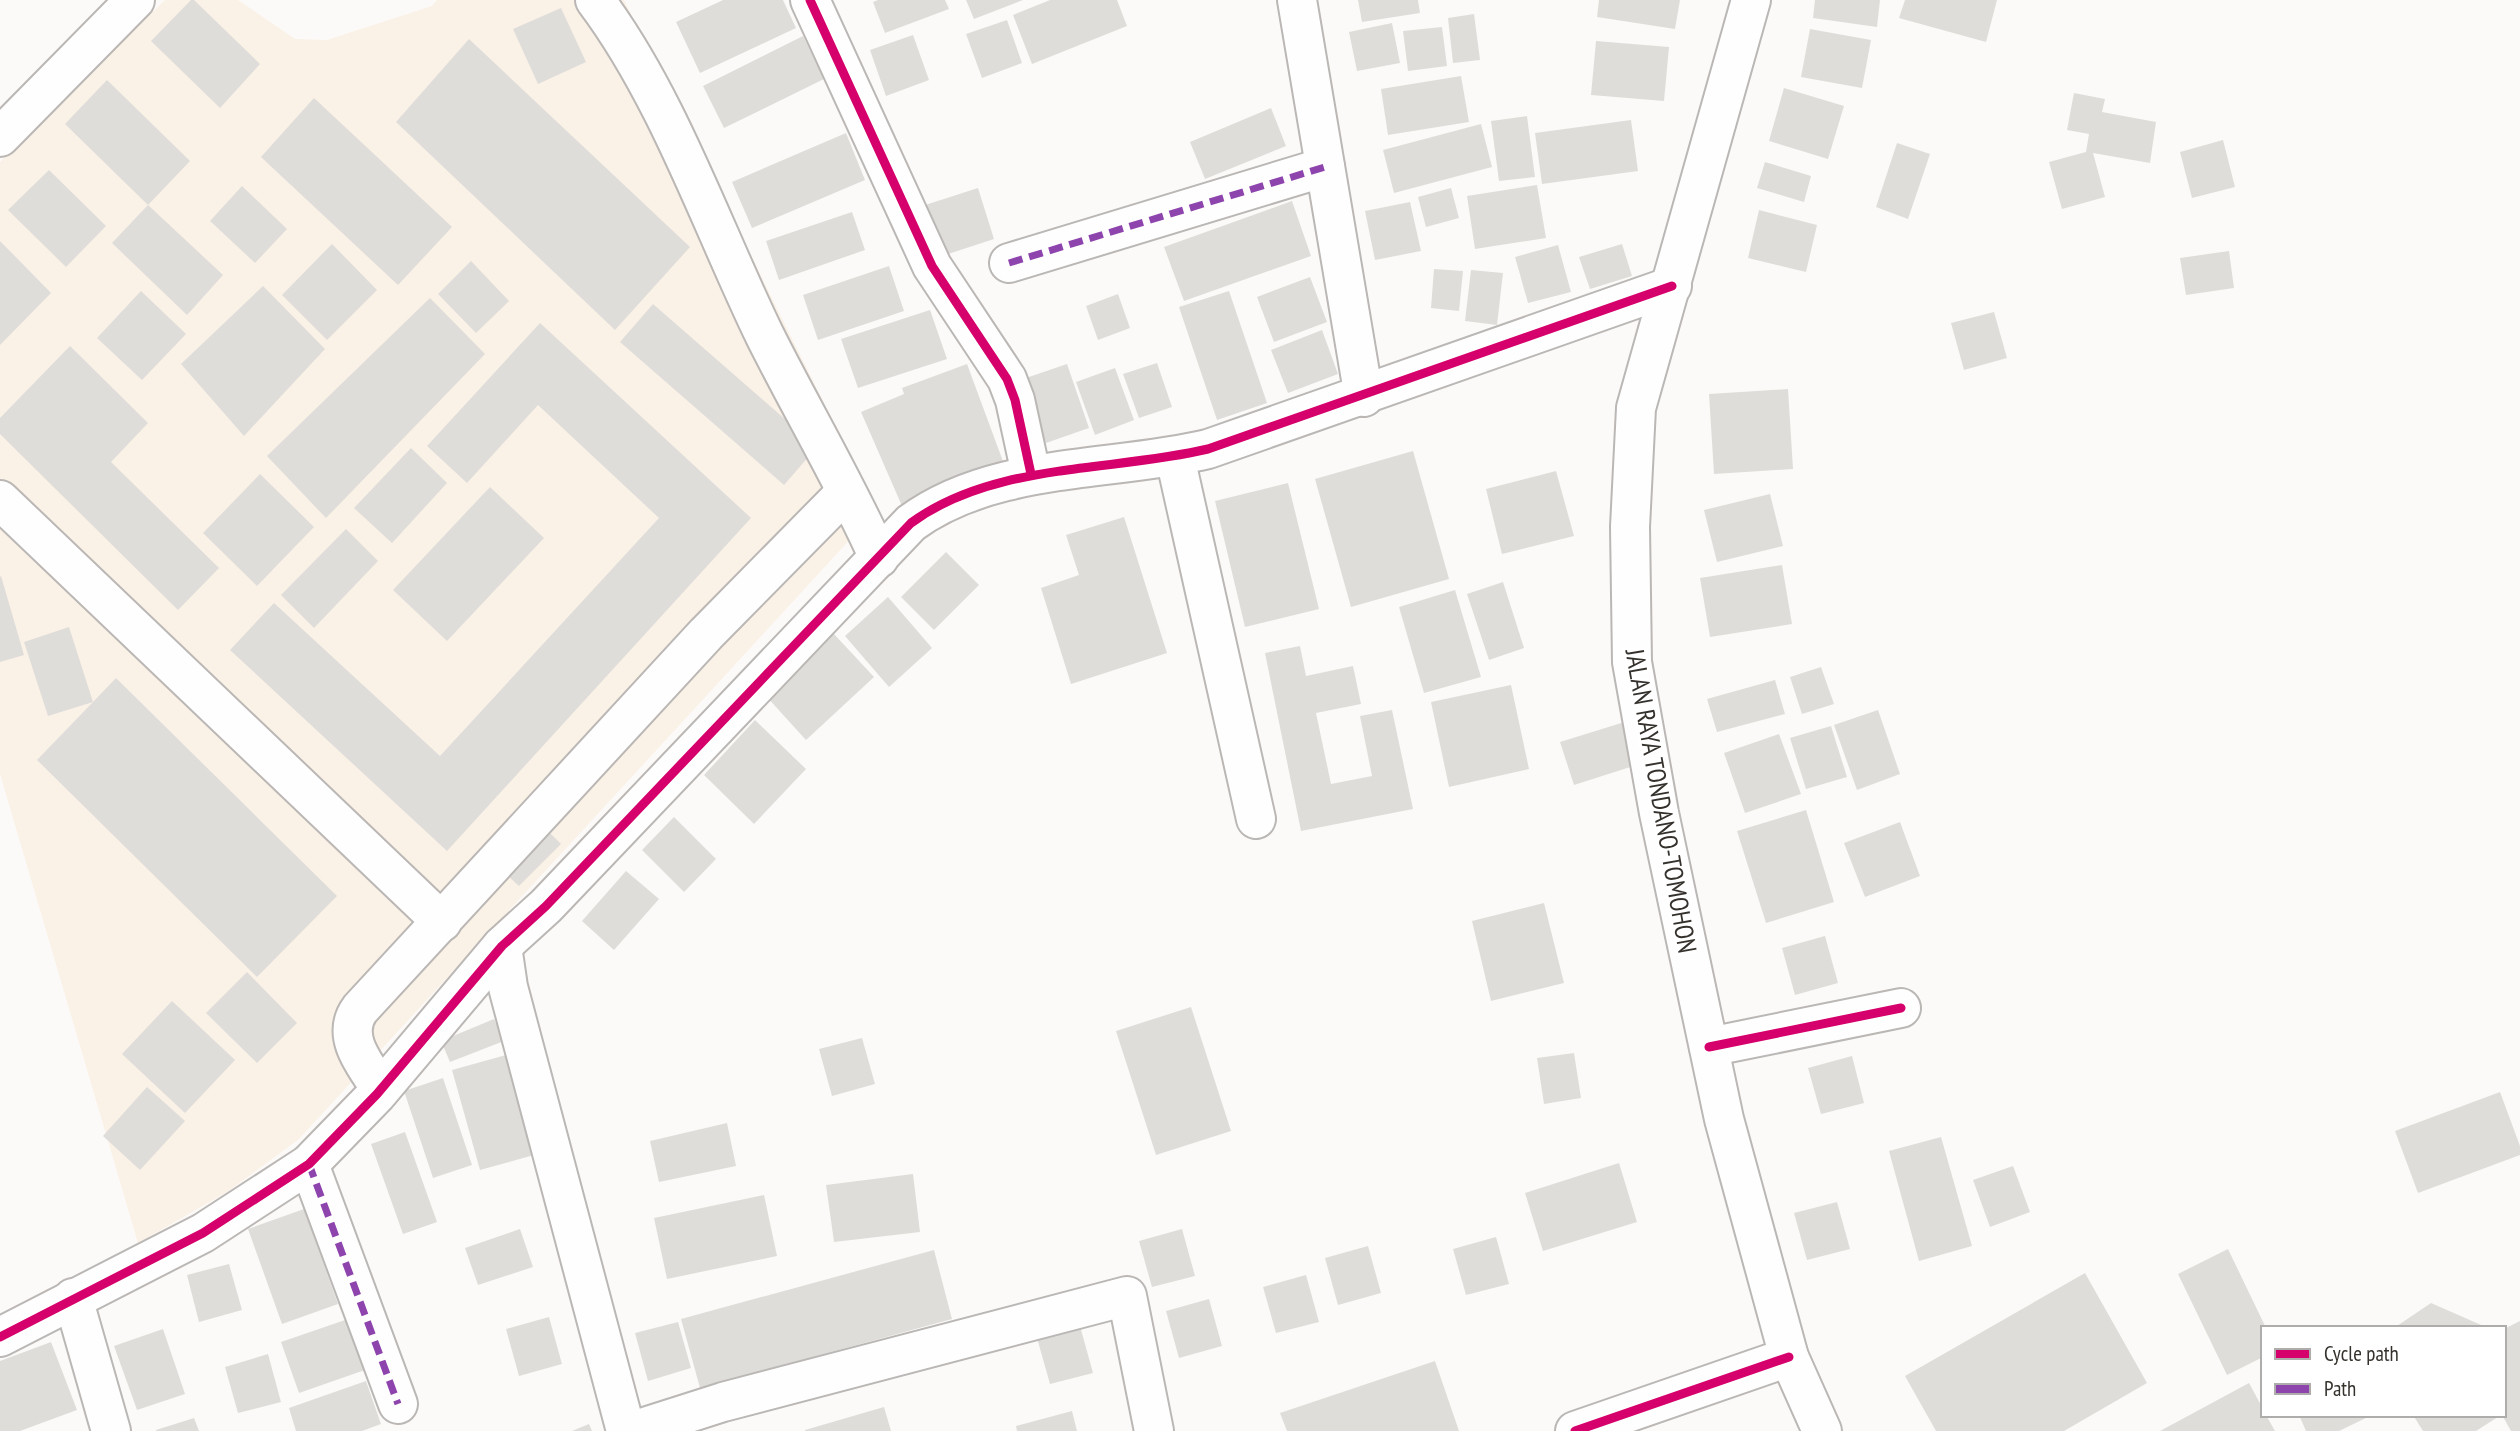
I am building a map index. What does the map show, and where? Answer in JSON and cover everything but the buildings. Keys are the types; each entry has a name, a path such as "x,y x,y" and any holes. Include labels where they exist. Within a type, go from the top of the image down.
{"main road":[{"path":"0,137 135,0"},
{"path":"595,0 617,29 651,92 765,336 879,558"},
{"path":"810,0 932,266 1007,379 1015,400 1031,474"},
{"path":"1297,0 1364,397"},
{"name":"JALAN RAYA TONDANO-TOMOHON","path":"1751,0 1636,408 1630,527 1632,662 1659,813 1724,1119 1789,1357 1822,1431"},
{"path":"1009,263 1325,167"},
{"path":"0,1337 203,1233 309,1164 381,1089 502,946 546,906 911,523 935,505 1031,474 1175,457 1220,446 1672,286"},
{"path":"1175,457 1256,819"},
{"path":"381,1089 354,1042 351,1024 360,1009 706,634 846,492"},
{"path":"0,500 442,922"},
{"path":"502,946 508,988 626,1431"},
{"path":"1709,1047 1900,1008"},
{"path":"309,1164 398,1404"},
{"path":"632,1431 723,1402 1127,1296 1154,1431"},
{"path":"74,1298 111,1431"},
{"path":"1575,1431 1789,1357"}],"shaded area":[{"path":"165,0 238,0 295,39 327,40 432,6 437,0 624,0 877,510 299,1139 227,1192 138,1243 0,774 0,162"}],"marked path":[{"path":"1009,263 1325,167"},
{"path":"309,1164 398,1404"}],"cycle path":[{"path":"810,0 932,266 1007,379 1015,400 1031,474"},
{"path":"0,1337 203,1233 309,1164 377,1094 502,946 546,906 911,523 944,503 979,489 1016,479 1208,449 1672,286"},
{"path":"1709,1047 1901,1008"},
{"path":"1575,1431 1789,1357"}]}
